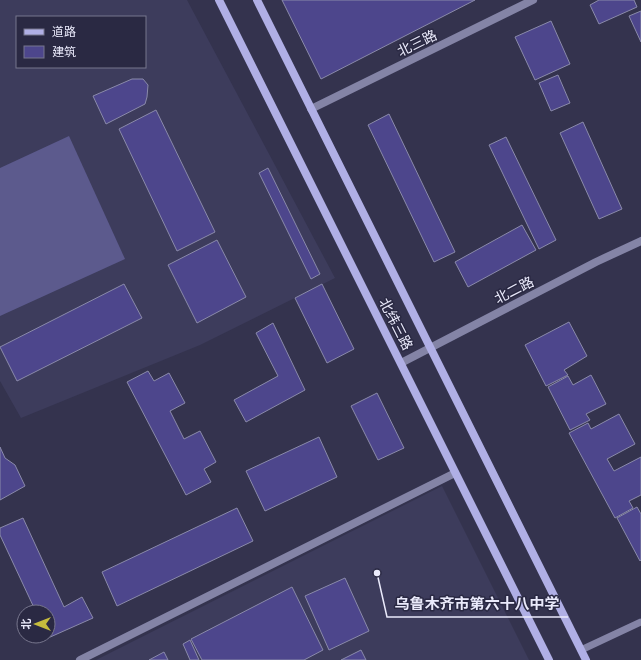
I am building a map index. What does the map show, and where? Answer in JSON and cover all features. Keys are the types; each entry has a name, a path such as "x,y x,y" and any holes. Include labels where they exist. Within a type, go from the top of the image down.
{"main road":[{"name":"北纬三路","path":"219,0 549,660"},
{"name":"北纬三路","path":"257,0 586,660"}],"street":[{"name":"北三路","path":"311,109 533,0"},
{"name":"北二路","path":"401,363 596,262 641,241"},
{"path":"80,660 456,473"}],"lane":[{"path":"581,650 641,622"}],"shaded area":[{"path":"0,0 187,0 335,278 200,345 21,418 0,381"},
{"path":"69,136 125,259 0,316 0,168"},
{"path":"442,486 529,660 96,660"}],"building":[{"path":"282,0 475,0 321,79"},
{"path":"599,0 634,0 637,7 599,24 590,5"},
{"path":"641,11 641,42 629,16"},
{"path":"551,21 570,64 535,80 515,37"},
{"path":"558,75 570,103 551,111 539,83"},
{"path":"132,79 143,79 148,85 145,104 106,124 93,96"},
{"path":"156,110 215,232 177,251 119,129"},
{"path":"389,114 455,252 434,262 368,125"},
{"path":"583,122 622,209 599,219 560,133"},
{"path":"506,137 556,240 539,249 489,145"},
{"path":"268,168 320,274 311,279 259,173"},
{"path":"522,225 536,250 468,287 455,262"},
{"path":"217,240 246,297 197,323 168,265"},
{"path":"124,284 142,318 17,381 0,347"},
{"path":"322,284 354,349 327,363 295,298"},
{"path":"569,322 587,356 564,370 568,375 546,386 525,345"},
{"path":"273,323 305,390 246,422 234,400 278,376 256,333"},
{"path":"148,371 154,381 169,373 185,403 170,411 184,439 200,431 216,462 204,469 211,482 186,495 127,382"},
{"path":"591,375 606,404 586,414 590,420 570,430 548,387 568,376 573,385"},
{"path":"377,393 404,448 378,460 351,406"},
{"path":"619,414 635,444 607,459 614,471 641,457 641,495 629,501 633,508 615,518 569,433 588,423 591,429"},
{"path":"319,437 337,477 265,511 246,471"},
{"path":"0,447 5,458 15,465 25,486 0,500"},
{"path":"637,507 641,514 640,561 617,518"},
{"path":"237,508 253,541 117,606 102,572"},
{"path":"23,518 64,607 82,597 93,618 56,634 56,604 32,604 0,535 0,528"},
{"path":"345,578 369,631 329,650 305,596"},
{"path":"292,587 323,650 304,660 202,660 191,639"},
{"path":"190,640 199,660 190,660 183,644"},
{"path":"361,650 366,660 341,660"},
{"path":"164,652 168,660 149,660"}],"place":[{"name":"乌鲁木齐市第六十八中学","path":"377,573"}]}
